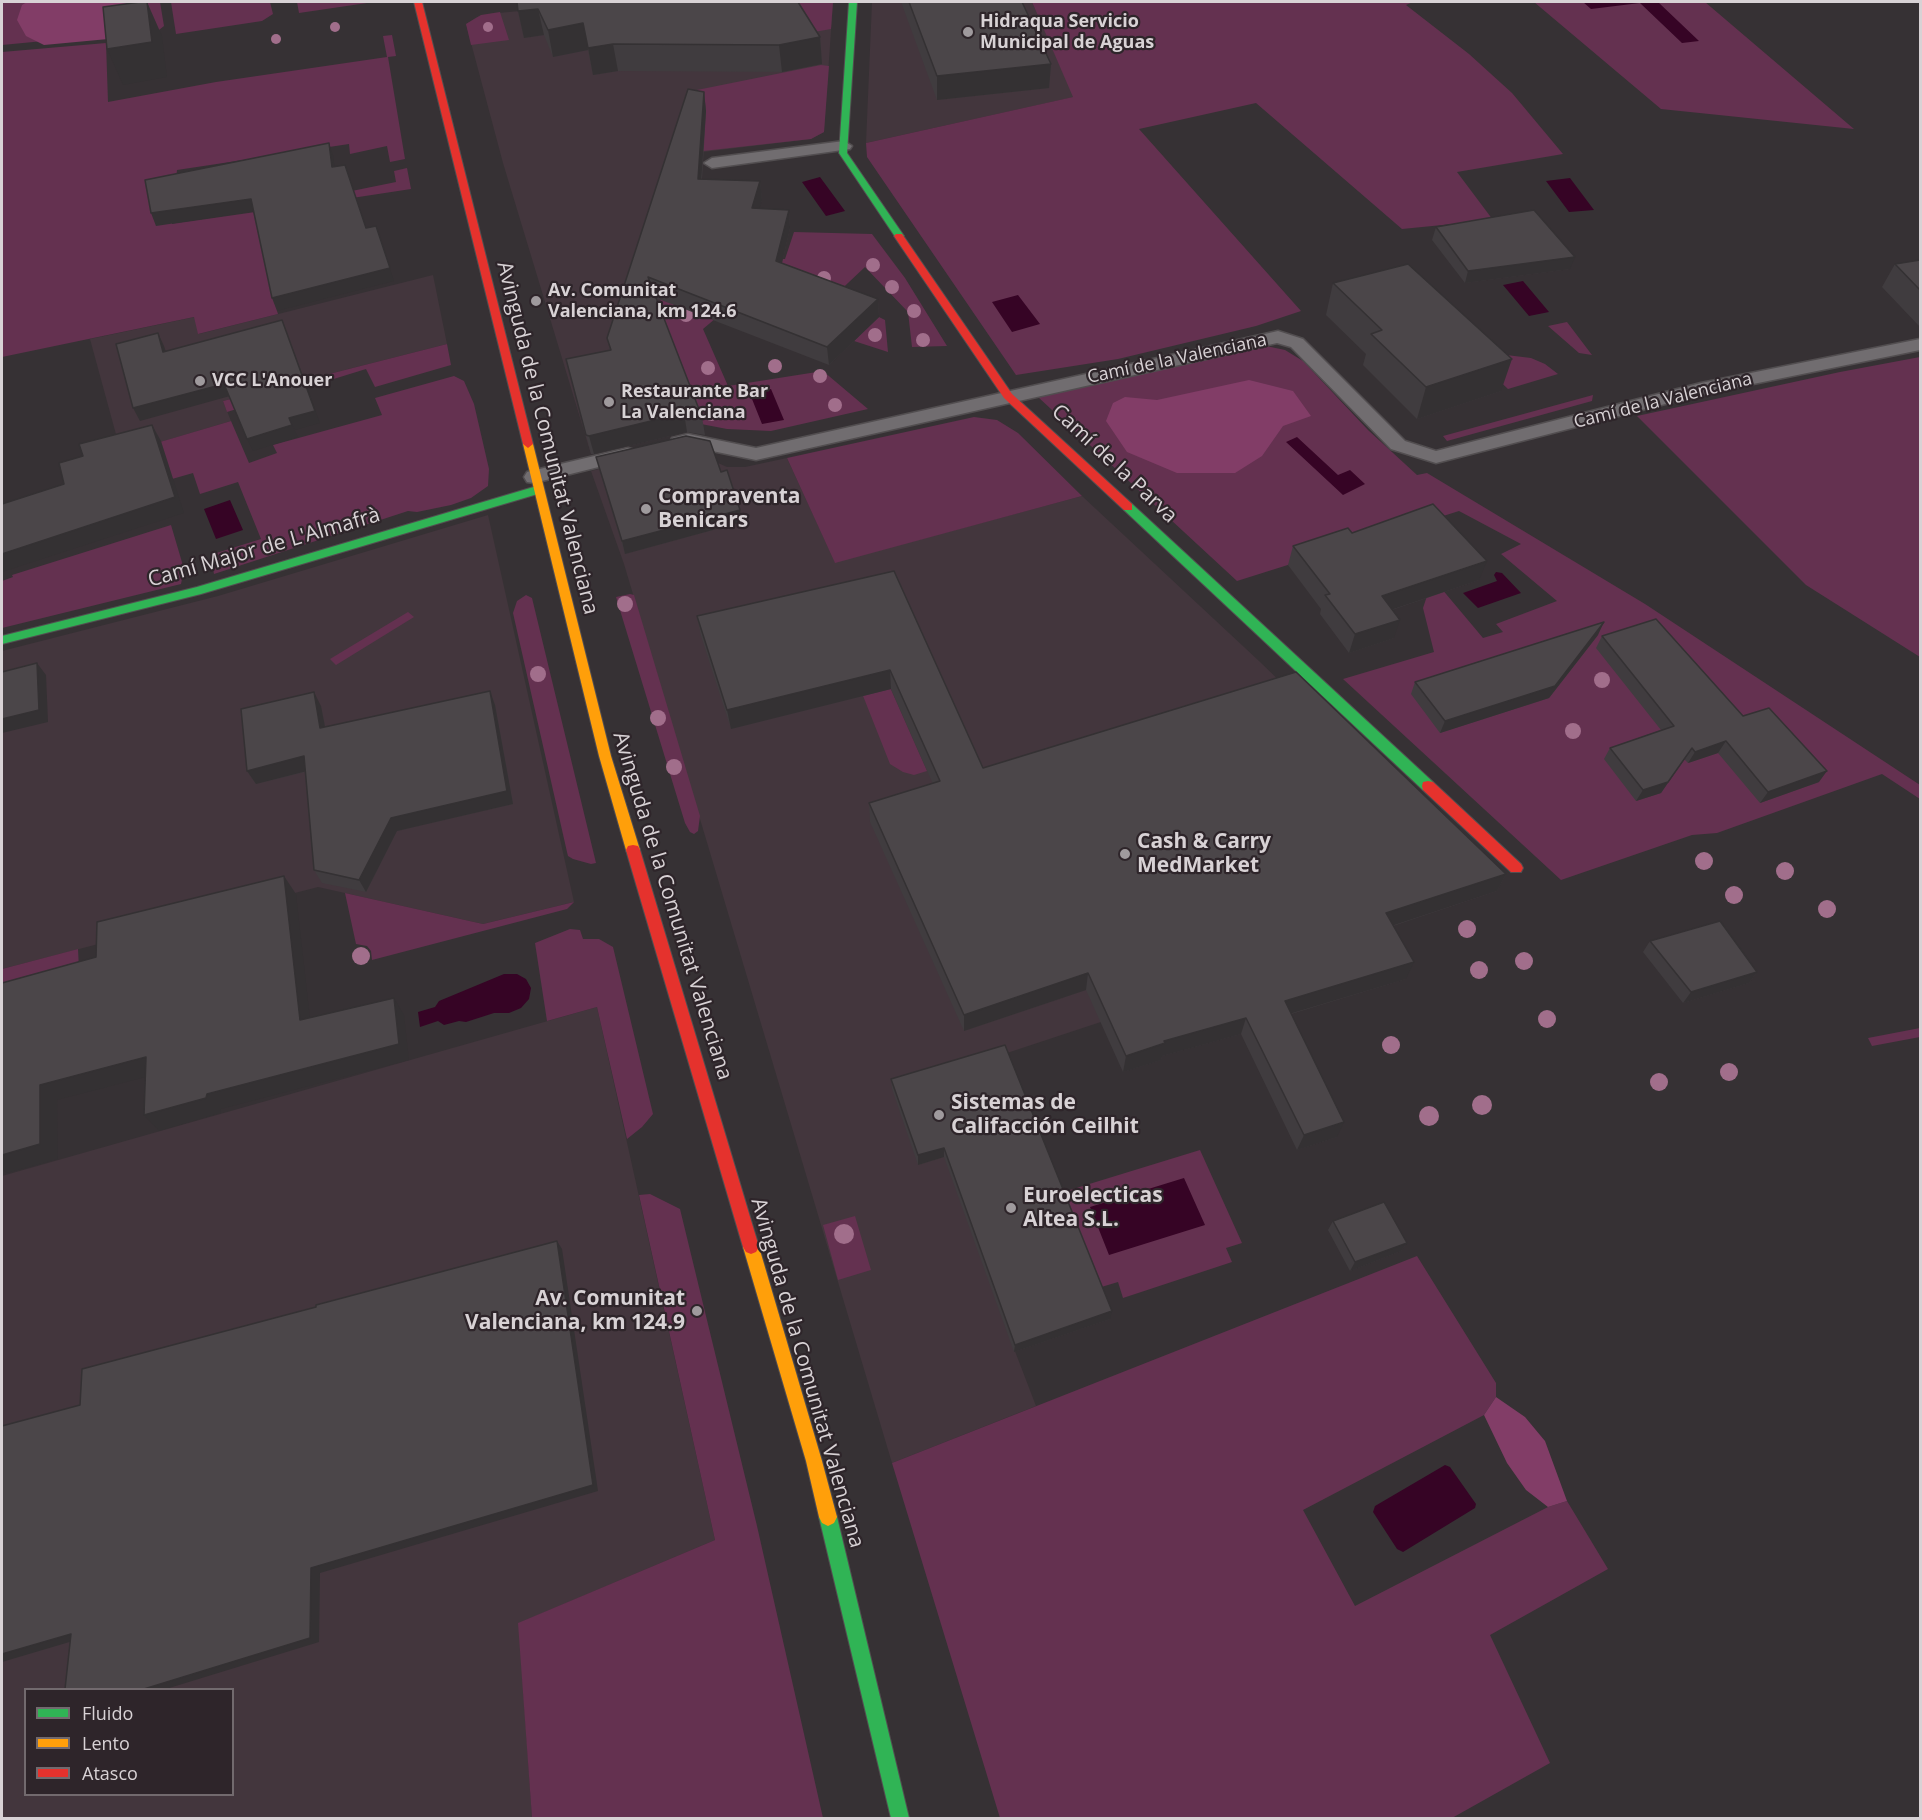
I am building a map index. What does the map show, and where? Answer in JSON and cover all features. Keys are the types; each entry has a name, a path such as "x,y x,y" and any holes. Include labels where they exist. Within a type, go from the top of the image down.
{"main road":[{"name":"Avinguda de la Comunitat Valenciana","path":"418,2 604,756 814,1461 900,1818"},
{"name":"Camí de la Parva","path":"853,2 843,153 1008,396 1516,868"},
{"name":"Camí Major de L'Almafrà","path":"2,640 197,591 536,483"}],"lane":[{"path":"712,163 844,146"},
{"name":"Camí de la Valenciana","path":"666,445 688,440 756,454 1278,337 1297,343 1398,445 1436,457 1701,389 1920,345"},
{"path":"536,483 644,451"}],"shaded area":[{"path":"2,2 160,2 164,26 159,30 2,45"},
{"path":"27,2 143,2 119,38 44,45 26,36 17,20 22,5"},
{"path":"171,2 270,2 273,14 262,21 176,34"},
{"path":"297,2 367,2 367,3 299,13"},
{"path":"614,2 833,2 824,132 811,139 703,152 703,164 661,299 701,424 591,454 503,163 466,24 477,17 488,14"},
{"path":"703,2 833,2 831,29 803,34"},
{"path":"872,2 1032,2 1074,97 866,143"},
{"path":"1032,2 1413,2 1406,5 1469,54 1512,93 1563,154 1457,172 1493,220 1402,229 1256,103 1139,129 1301,311 1256,326 1118,359 1016,375 867,157 866,143 1073,97"},
{"path":"1534,2 1705,2 1854,129 1661,109"},
{"path":"1583,2 1658,2 1699,41 1682,43 1640,3 1591,9"},
{"path":"500,12 509,40 471,45 466,24 481,15"},
{"path":"392,35 396,56 388,57 405,159 390,162 387,146 350,154 349,144 177,170 172,224 311,204 277,311 278,314 198,334 194,317 2,357 2,52 106,43 108,102 216,82 387,57 383,36"},
{"path":"821,65 829,66 824,132 811,139 703,151 702,137 687,92"},
{"path":"407,168 411,189 339,200 337,194 396,182 394,171"},
{"path":"820,177 845,211 826,216 802,182"},
{"path":"1570,178 1594,210 1569,212 1546,181"},
{"path":"794,232 872,234 905,278 947,346 912,347 908,312 865,267 831,299 735,302 703,329 728,386 823,371 868,409 771,431 727,429 701,424 657,311 661,299 750,258 785,259"},
{"name":"VCC L'Anouer","path":"433,275 447,344 223,401 231,421 137,449 120,449 90,339 195,317 199,334"},
{"path":"1523,281 1549,312 1529,316 1503,285"},
{"path":"1018,295 1040,324 1012,332 992,302"},
{"path":"879,317 885,320 888,352 854,341"},
{"path":"1567,322 1592,355 1579,353 1548,326"},
{"path":"447,344 451,365 375,387 366,369 227,412 223,401"},
{"path":"1266,346 1285,350 1303,361 1368,430 1417,475 1427,473 1645,604 1920,785 1920,799 1882,774 1717,833 1692,835 1561,880 1343,679 1434,652 1423,608 1430,587 1436,582 1483,638 1503,632 1496,624 1557,601 1501,554 1521,544 1459,511 1237,581 1038,397"},
{"path":"1490,353 1531,358 1545,364 1558,374 1508,389 1490,372"},
{"path":"1920,357 1920,657 1806,585 1637,416"},
{"path":"454,376 464,381 474,404 489,469 488,486 471,498 451,505 417,512 408,511 214,574 210,555 261,539 238,482 200,494 193,473 172,479 160,442 231,421 249,463 277,453 273,445 382,415 375,398"},
{"path":"1249,380 1293,391 1311,416 1283,426 1262,456 1235,473 1177,473 1127,452 1106,421 1113,403 1125,397 1157,400"},
{"path":"771,389 784,420 762,424 750,394"},
{"path":"1593,395 1592,401 1447,441 1443,436"},
{"path":"974,417 997,420 1018,433 1082,496 835,563 787,458"},
{"path":"1297,437 1338,475 1350,470 1365,484 1343,495 1286,442"},
{"path":"685,448 727,467 745,467 787,458 835,562 1082,496 1259,661 1497,891 1004,1054 1003,1320 1036,1406 892,1463 624,564 591,471"},
{"path":"230,500 243,530 216,539 204,509"},
{"path":"488,515 574,902 483,924 318,887 2,969 2,651 218,596"},
{"path":"171,525 184,569 181,584 2,628 2,581 13,577 12,575"},
{"path":"1496,572 1502,573 1521,593 1478,608 1463,593 1497,581 1494,575"},
{"path":"526,595 532,598 596,863 591,864 568,856 513,613 517,601"},
{"path":"634,595 700,816 698,831 694,834 690,832 685,823 616,597"},
{"path":"408,612 414,617 336,665 330,659"},
{"path":"881,667 927,771 914,775 903,772 890,764 854,673"},
{"path":"345,893 483,924 574,902 567,909 372,960 371,951 367,946 356,944"},
{"path":"570,929 580,930 583,939 599,939 613,947 653,1114 627,1139 597,1007 547,1021 535,943"},
{"path":"78,949 79,969 2,991 2,969"},
{"path":"504,974 517,974 526,979 531,988 529,999 521,1008 509,1013 494,1013 466,1022 459,1021 444,1025 438,1021 420,1027 418,1012 435,1007 439,1001"},
{"path":"597,1007 715,1540 519,1623 532,1818 2,1818 2,1176"},
{"path":"1920,1028 1920,1037 1872,1046 1868,1038"},
{"path":"1200,1150 1242,1243 1226,1248 1232,1262 1123,1298 1118,1282 1098,1288 1060,1193"},
{"path":"1184,1178 1205,1225 1109,1255 1090,1207"},
{"path":"650,1194 680,1209 757,1526 823,1818 532,1818 518,1623 715,1540 639,1195"},
{"path":"855,1216 871,1270 838,1280 823,1225"},
{"path":"1417,1256 1496,1383 1496,1397 1484,1415 1303,1510 1355,1606 1548,1507 1567,1501 1608,1569 1490,1635 1550,1763 1452,1818 1000,1818 892,1463"},
{"path":"1496,1397 1525,1417 1545,1441 1567,1501 1548,1507 1526,1490 1507,1463 1484,1415"},
{"path":"1445,1465 1450,1467 1476,1504 1475,1508 1403,1552 1397,1549 1373,1512 1375,1506"}],"building":[{"path":"147,2 152,42 107,49 103,7"},
{"path":"517,2 798,2 820,37 779,45 613,44 588,48 583,23 548,30 538,9 518,11"},
{"name":"Hidraqua Servicio Municipal de Aguas","path":"909,2 1022,2 1051,64 937,76"},
{"path":"688,89 704,92 698,179 760,181 752,208 789,210 776,261 878,299 827,347 648,277 702,417 684,413 589,436 586,435 566,359 611,350 607,338"},
{"path":"329,143 332,167 345,165 366,228 376,226 390,268 272,298 251,199 151,213 145,180"},
{"path":"1534,210 1575,257 1468,271 1436,227"},
{"path":"1920,260 1920,290 1895,264"},
{"path":"1408,264 1512,359 1426,387 1371,334 1382,330 1333,283"},
{"path":"282,320 315,411 289,418 292,425 247,439 224,384 133,408 116,344 158,333 163,352"},
{"path":"152,425 175,497 2,554 2,504 64,484 59,463 83,456 79,444"},
{"path":"686,436 710,441 721,472 727,470 740,510 622,541 596,457"},
{"path":"1433,504 1487,561 1382,596 1400,620 1355,634 1325,595 1330,594 1293,546 1348,528 1352,533"},
{"path":"894,571 983,768 1296,672 1506,874 1386,913 1414,962 1285,1001 1344,1122 1304,1135 1246,1018 1164,1041 1165,1043 1126,1056 1088,973 964,1015 869,803 940,781 890,670 727,710 697,616"},
{"path":"1656,619 1743,716 1769,708 1827,771 1768,792 1726,741 1695,752 1692,748 1668,782 1643,790 1610,748 1674,726 1602,636"},
{"path":"1604,622 1555,686 1445,721 1415,682"},
{"path":"37,663 39,710 2,719 2,672"},
{"path":"490,691 507,791 391,818 359,880 314,870 304,756 247,771 241,709 314,692 320,728"},
{"path":"284,876 300,1020 394,998 399,1044 207,1094 206,1098 144,1115 146,1057 40,1085 40,1144 2,1155 2,983 96,957 97,922"},
{"path":"1720,921 1757,972 1691,992 1650,941"},
{"path":"1005,1045 1112,1311 1015,1345 944,1148 918,1155 891,1079"},
{"path":"1384,1202 1407,1243 1355,1262 1333,1221"},
{"path":"557,1241 593,1485 311,1568 310,1638 147,1688 65,1688 71,1634 2,1654 2,1426 80,1405 82,1369 316,1307 316,1305"}],"traffic: fast":[{"path":"853,2 843,153 899,236"},
{"path":"2,640 197,591 537,490"},
{"path":"1128,507 1428,786"},
{"path":"828,1517 900,1818"}],"traffic: slow":[{"path":"528,444 605,756 633,850"},
{"path":"751,1247 814,1461 828,1517"}],"traffic: jam":[{"path":"418,2 528,444"},
{"path":"899,236 1008,396 1128,507"},
{"path":"1428,786 1516,868"},
{"path":"633,850 751,1247"}],"place":[{"name":"Hidraqua Servicio Municipal de Aguas","path":"968,32"},
{"name":"Av. Comunitat Valenciana, km 124.6","path":"536,301"},
{"name":"VCC L'Anouer","path":"200,381"},
{"name":"Restaurante Bar La Valenciana","path":"609,402"},
{"name":"Compraventa Benicars","path":"646,509"},
{"name":"Cash & Carry MedMarket","path":"1125,854"},
{"name":"Sistemas de Califacción Ceilhit","path":"939,1115"},
{"name":"Euroelecticas Altea S.L.","path":"1011,1208"},
{"name":"Av. Comunitat Valenciana, km 124.9","path":"697,1311"}]}
